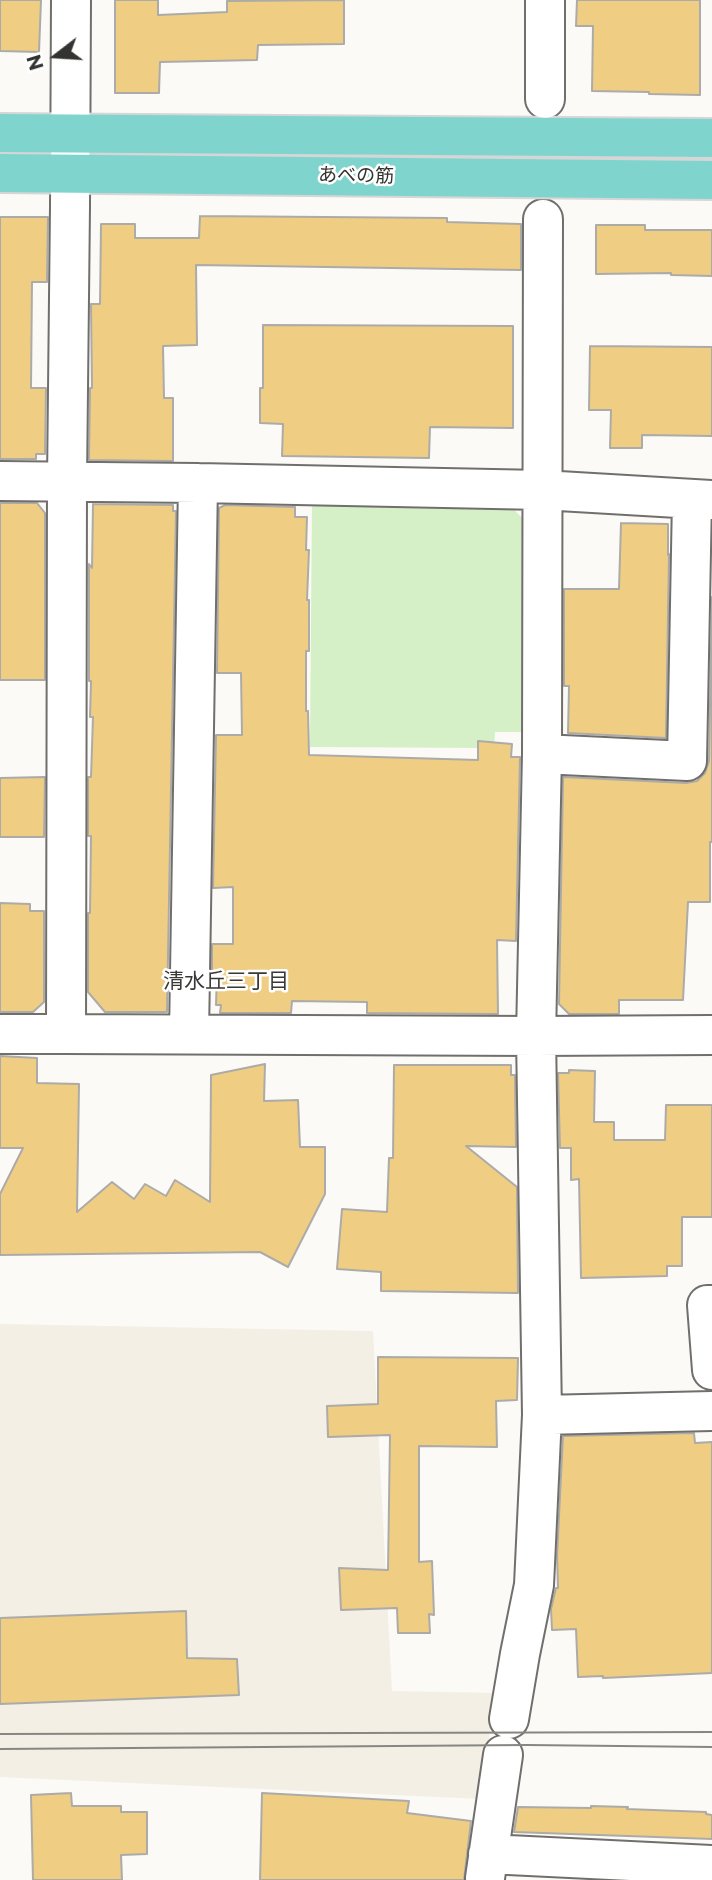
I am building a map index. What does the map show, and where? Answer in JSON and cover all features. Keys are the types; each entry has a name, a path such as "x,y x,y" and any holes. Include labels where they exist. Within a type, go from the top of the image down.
{"main road":[{"path":"0,133 712,138"},
{"name":"あべの筋","path":"0,173 712,180"}],"street":[{"path":"66,1034 66,481 71,0"},
{"path":"545,0 545,99"},
{"path":"543,219 542,754 536,1036 542,1415 534,1585 520,1654 486,1867 712,1866"},
{"path":"0,481 542,490 702,499 687,761 542,754"},
{"path":"189,1034 198,483"},
{"path":"0,1034 712,1035"},
{"path":"712,1305 707,1305 712,1370"},
{"path":"542,1415 712,1411"}],"shaded area":[{"path":"0,1324 373,1331 392,1691 496,1693 480,1799 0,1777"}],"green space":[{"path":"312,497 503,498 524,520 522,732 495,732 494,748 310,747"}],"building":[{"path":"0,0 41,0 39,52 0,51"},
{"path":"115,0 158,0 158,15 227,12 227,1 344,0 344,44 258,45 257,60 160,62 159,93 115,93"},
{"path":"577,0 700,0 700,95 592,91 593,26 576,26"},
{"path":"200,216 447,218 447,222 521,224 521,270 196,265 197,345 163,346 164,398 173,398 173,461 89,460 91,304 100,304 101,224 135,224 135,238 199,238"},
{"path":"0,217 48,217 47,282 32,282 31,388 46,388 45,454 36,454 36,459 0,459"},
{"path":"596,225 645,225 645,230 712,230 712,276 671,273 596,274"},
{"path":"263,325 513,326 513,428 430,427 429,458 282,456 283,424 260,423"},
{"path":"590,346 712,347 712,436 642,435 642,448 610,448 611,410 589,410"},
{"path":"0,503 37,503 45,513 45,680 0,680"},
{"path":"93,504 173,505 173,511 176,511 167,1012 105,1012 88,992 91,836 88,836 88,777 91,777 93,717 90,717 89,681 89,564 92,568"},
{"path":"225,505 295,507 295,517 307,517 309,651 306,651 306,711 309,755 478,760 478,741 512,744 511,757 520,757 516,941 497,940 498,1014 367,1013 367,1002 292,1001 291,1013 220,1013 221,1005 216,1005 217,972 212,976 212,944 233,944 233,887 213,888 216,735 242,735 241,673 217,673 219,508"},
{"path":"621,523 668,524 666,738 568,733 569,686 564,686 564,589 619,589"},
{"path":"712,597 710,902 688,902 683,1000 619,1000 619,1014 569,1014 559,1004 563,777 686,783 697,781 705,773 709,761"},
{"path":"45,777 44,837 0,837 0,778"},
{"path":"0,903 30,904 30,911 44,911 44,1002 33,1012 0,1012"},
{"path":"0,1056 37,1058 37,1083 79,1084 77,1212 112,1182 134,1199 145,1184 166,1196 175,1180 210,1202 211,1075 265,1064 264,1101 298,1100 300,1147 325,1147 325,1194 288,1267 260,1252 0,1255 0,1194 23,1148 0,1148"},
{"path":"394,1065 511,1065 511,1075 515,1075 516,1147 466,1146 517,1187 518,1293 381,1291 381,1272 337,1269 342,1209 387,1212 389,1158 393,1158"},
{"path":"569,1070 595,1071 594,1122 614,1122 614,1140 665,1140 666,1105 712,1105 712,1217 682,1217 682,1266 667,1266 667,1276 581,1278 579,1179 571,1180 571,1148 560,1148 558,1073 569,1073"},
{"path":"378,1357 518,1358 517,1400 496,1401 497,1447 419,1446 419,1562 432,1561 434,1615 429,1614 430,1633 398,1633 397,1608 341,1610 339,1568 388,1570 390,1435 328,1437 327,1406 378,1404"},
{"path":"694,1433 695,1443 712,1442 712,1673 578,1677 576,1629 552,1630 551,1609 558,1588 563,1436"},
{"path":"186,1611 187,1658 237,1659 239,1695 0,1704 0,1618"},
{"path":"71,1793 72,1806 121,1806 121,1812 147,1812 147,1854 121,1855 122,1880 33,1880 31,1795"},
{"path":"262,1793 409,1801 407,1813 471,1821 464,1880 260,1880"},
{"path":"591,1806 706,1812 712,1815 712,1839 514,1832 518,1807"}],"tram line":[{"path":"0,1734 712,1732"},
{"path":"0,1749 527,1745 712,1747"}],"district":[{"name":"清水丘三丁目","path":"226,982"}]}
